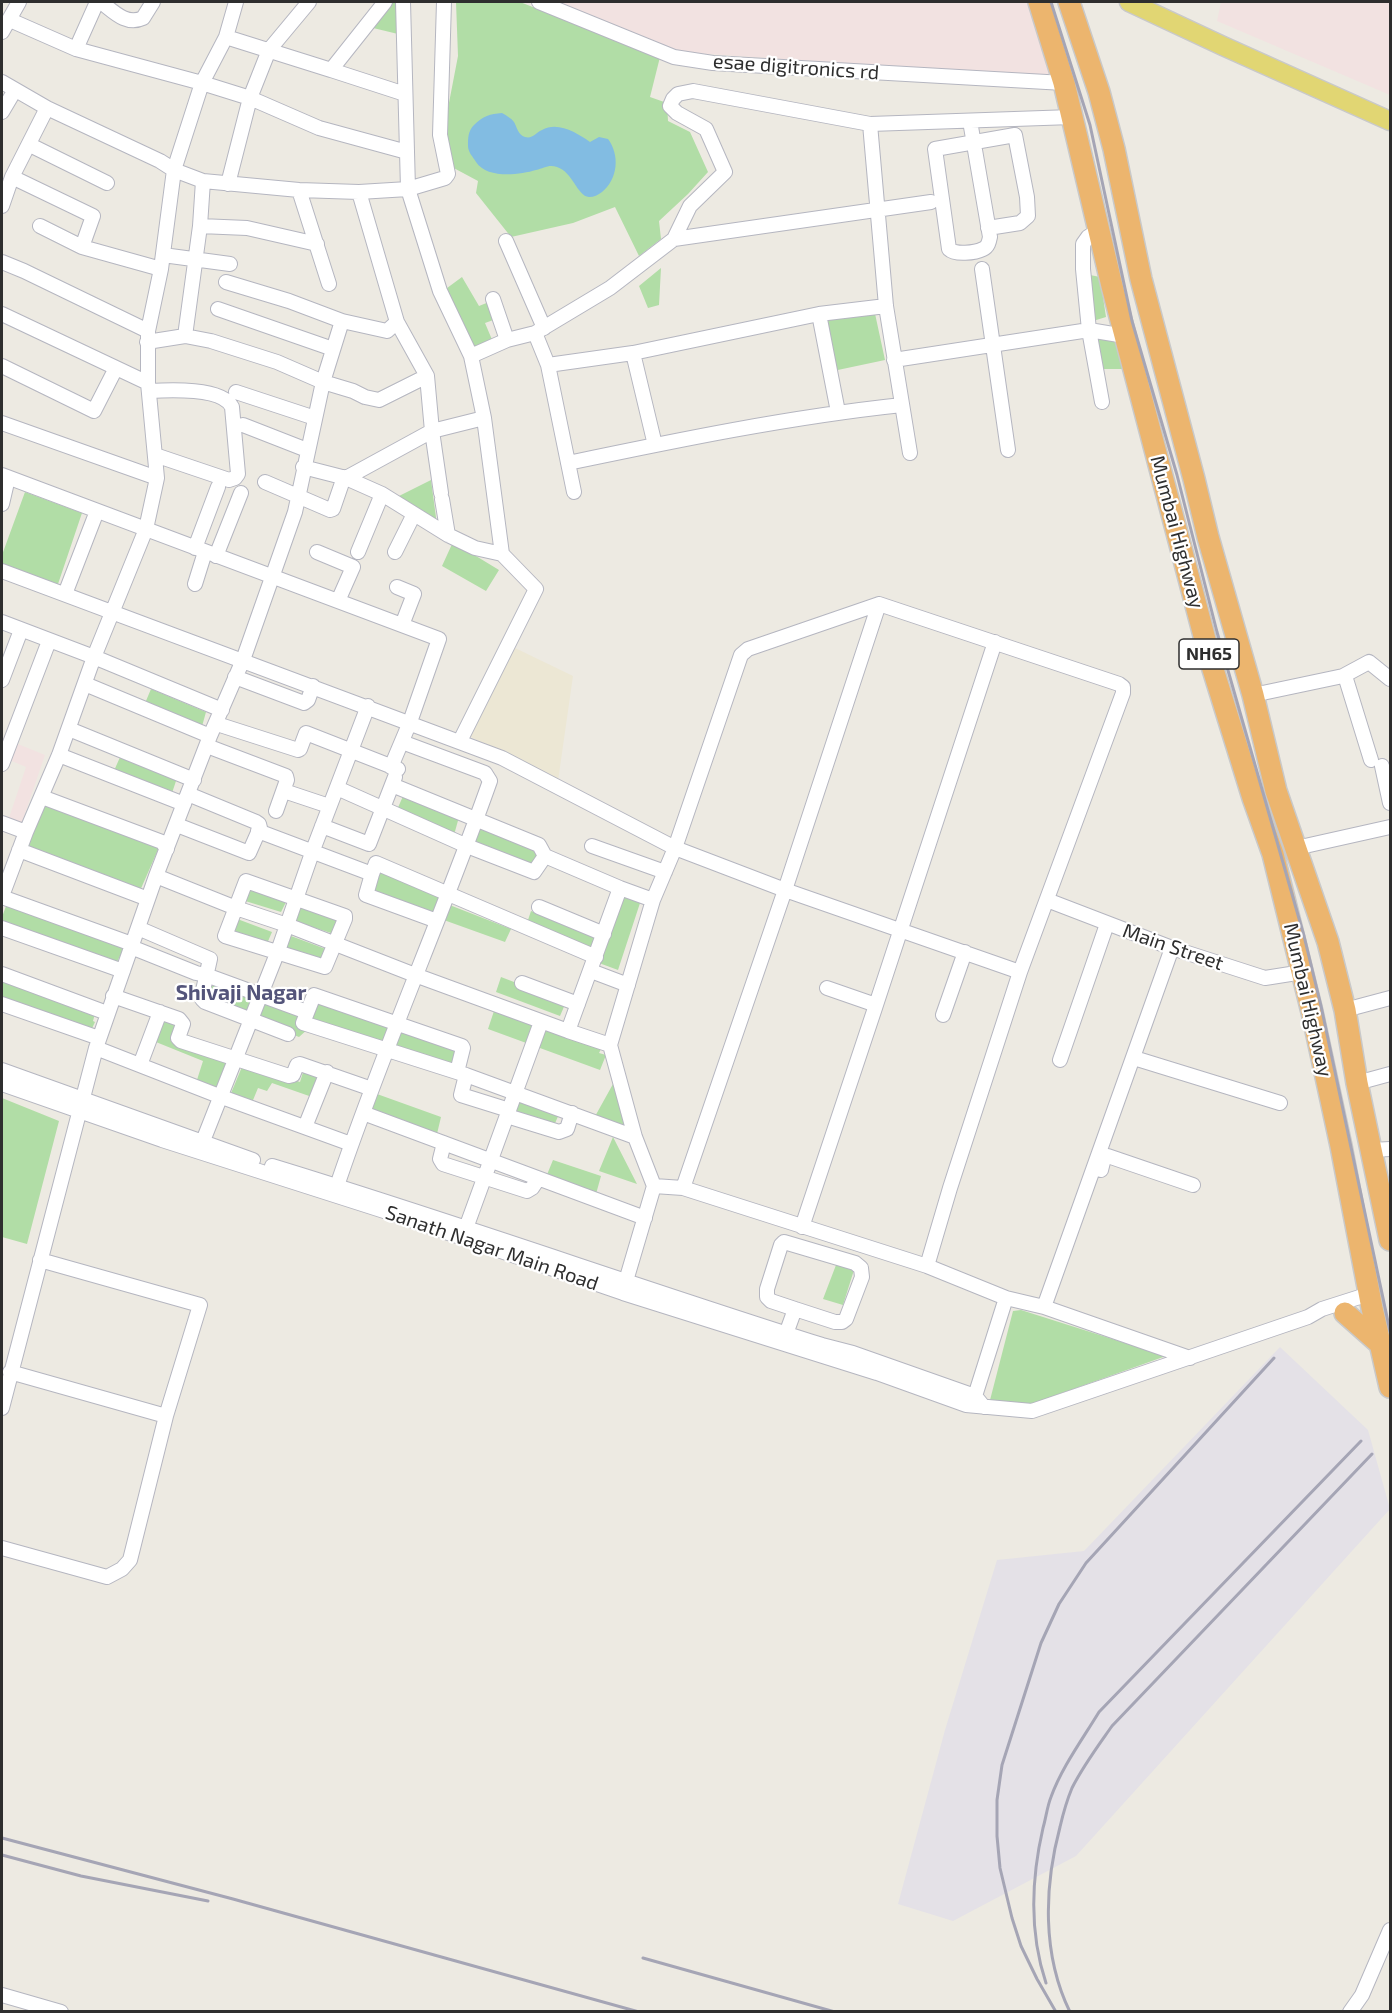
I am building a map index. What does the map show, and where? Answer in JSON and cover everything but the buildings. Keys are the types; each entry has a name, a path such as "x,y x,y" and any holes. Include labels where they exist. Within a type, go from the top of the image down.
{"highway":[{"name":"Mumbai Highway","path":"1039,2 1064,83 1125,336 1212,666 1273,854 1303,972 1341,1146 1371,1301"},
{"name":"Mumbai Highway","path":"1069,2 1099,92 1114,149 1141,279 1276,791 1328,942 1345,1010 1357,1083 1382,1150 1390,1240"},
{"path":"1076,24 1085,2"},
{"path":"1163,481 1192,472"},
{"path":"1253,798 1276,791"},
{"name":"NH65","path":"1371,1301 1390,1387"},
{"path":"1345,1313 1380,1344"}],"main road":[{"path":"1129,2 1390,121"},
{"path":"1160,2 1227,36 1390,110"}],"street":[{"path":"2,32 19,2"},
{"path":"75,49 99,2 123,19 131,21 143,18 153,2"},
{"path":"236,2 226,37 202,83 174,170 162,262 147,336 157,478 146,529 94,657 42,797 19,850 5,874 2,896 196,973 307,1012"},
{"path":"228,184 250,98 269,50 309,2"},
{"path":"331,70 385,2"},
{"path":"403,2 408,189 440,291 471,356 484,418 502,554 536,590 460,741"},
{"path":"2,82 47,108 174,170 204,181 299,190 359,192 408,189 447,176 440,135 444,2"},
{"name":"esae digitronics rd","path":"539,2 674,57 713,63 1064,83"},
{"path":"10,20 75,49 202,83 250,98 319,128 407,152"},
{"path":"226,37 405,94"},
{"path":"2,112 15,90"},
{"path":"471,356 507,340 539,331 610,288 674,239 690,206 725,172 706,129 672,110 670,102 678,94 693,91 870,124 1072,117"},
{"path":"2,206 12,177 47,108"},
{"path":"988,228 1020,223 1028,216 1027,197 1012,119"},
{"path":"970,121 973,143 988,228 989,244 984,249 953,253 949,249 935,150 973,143 1015,135"},
{"path":"870,124 886,306 910,453"},
{"path":"30,145 107,183"},
{"path":"12,177 93,216 82,247"},
{"path":"185,336 204,181"},
{"path":"299,190 329,284"},
{"path":"359,192 397,322 427,376 432,431 448,536"},
{"path":"674,239 931,202"},
{"path":"40,226 82,247 162,262 196,259 230,264"},
{"path":"200,226 247,228 317,244"},
{"path":"1099,230 1088,237 1083,244 1083,269 1089,330 1102,402"},
{"path":"506,241 539,331 574,492"},
{"path":"2,262 24,271 147,336 185,336 211,341 277,362 365,397 380,400 427,376"},
{"path":"982,269 1008,450"},
{"path":"226,282 289,301 342,321 387,331 397,322"},
{"path":"493,298 507,340"},
{"path":"548,365 633,353 819,314 886,306"},
{"path":"218,309 333,349"},
{"path":"2,314 116,368 149,387 190,390 220,397 230,402 238,474 235,478 229,480 155,455"},
{"path":"819,314 838,412"},
{"path":"2,1408 97,1043 156,876 243,660 295,512 323,382 342,321"},
{"path":"894,360 1089,330 1125,336"},
{"path":"633,353 656,445"},
{"path":"2,366 94,411 116,368"},
{"path":"236,392 315,418"},
{"path":"568,464 656,445 838,412 902,405"},
{"path":"265,482 332,510 345,478 432,431 484,418"},
{"path":"2,423 157,478"},
{"path":"243,425 308,450"},
{"path":"303,467 345,478 382,494 448,536 475,549 502,554"},
{"path":"2,504 5,477 439,639 395,768 392,784 369,844 322,826"},
{"path":"195,584 205,552 218,487"},
{"path":"205,552 241,494"},
{"path":"358,552 382,494"},
{"path":"65,594 97,511"},
{"path":"395,552 414,514"},
{"path":"317,552 353,567 338,601"},
{"path":"2,571 502,758 675,848 785,890 1020,972"},
{"path":"397,587 414,594 402,626"},
{"path":"683,1188 785,890 879,604"},
{"path":"624,1288 654,1186 635,1137 610,1045 653,900 675,848 743,651 879,604 1123,687 1123,693 1020,972 927,1266"},
{"path":"2,622 222,710"},
{"path":"2,680 21,630"},
{"path":"2,764 49,641"},
{"path":"802,1227 995,642"},
{"path":"1252,694 1343,676 1369,662 1390,679"},
{"path":"1343,676 1390,803"},
{"path":"235,677 304,703 308,700 313,686"},
{"path":"85,684 212,735 286,776 284,791 276,811"},
{"path":"203,1141 219,1096 252,1020 368,706"},
{"path":"69,729 194,780"},
{"path":"212,735 297,750 300,749 305,733 395,768"},
{"path":"337,1186 386,1050 449,893 490,781 485,773 404,743"},
{"path":"59,755 259,824 249,853 177,825"},
{"path":"392,784 539,845 545,856 653,900"},
{"path":"336,788 467,846 534,872 545,856"},
{"path":"284,791 329,807"},
{"path":"42,797 162,842 167,849"},
{"path":"2,824 26,832"},
{"path":"1296,848 1390,827"},
{"path":"258,831 372,874"},
{"path":"592,846 665,872"},
{"path":"19,850 148,899"},
{"path":"437,921 366,895 376,863 596,957"},
{"path":"156,876 541,1022 610,1045"},
{"path":"246,881 297,898 345,916 325,967 225,936 246,881"},
{"path":"568,1032 620,888"},
{"name":"Main Street","path":"1047,900 1172,948 1265,978 1303,972"},
{"path":"539,907 604,934"},
{"path":"1060,1060 1107,924"},
{"path":"2,928 123,971"},
{"path":"138,928 210,959 202,999 205,1002 288,1034"},
{"path":"1044,1307 1096,1174 1172,948"},
{"path":"943,1016 965,952"},
{"path":"591,971 628,985"},
{"path":"2,974 107,1013"},
{"path":"522,983 578,1004"},
{"path":"828,988 876,1005"},
{"path":"572,1113 567,1129 559,1132 461,1095 462,1074 463,1048 462,1046 314,995 303,1023 462,1074 572,1113 635,1137"},
{"path":"113,996 182,1021 178,1038 180,1041 289,1076 293,1075 297,1065 300,1064 372,1089"},
{"path":"1345,1010 1390,998"},
{"path":"2,1004 97,1043 140,1065 351,1144"},
{"path":"140,1065 160,1012"},
{"path":"466,1228 541,1022"},
{"path":"1134,1058 1280,1103"},
{"name":"Sanath Nagar Main Road","path":"2,1070 80,1105 324,1193 624,1288 966,1405 980,1401"},
{"path":"305,1127 327,1072"},
{"path":"1357,1083 1390,1074"},
{"name":"Sanath Nagar Main Road","path":"2,1084 80,1105"},
{"path":"80,1105 203,1141 255,1161 466,1228 624,1288 853,1353 980,1401 1032,1411 1308,1317 1322,1309 1371,1301"},
{"path":"363,1113 645,1218"},
{"path":"444,1143 440,1159 443,1164 529,1191 538,1179"},
{"path":"1096,1174 1104,1158 1108,1156 1193,1185"},
{"path":"654,1186 683,1188 927,1266 1006,1298 1044,1307 1190,1358"},
{"path":"784,1242 855,1263 861,1268 862,1277 846,1319 842,1322 835,1322 795,1309 771,1302 767,1297 767,1289 781,1245 784,1242"},
{"path":"2,1548 107,1577 122,1569 130,1560 166,1416 200,1305 40,1260"},
{"path":"980,1401 1006,1298"},
{"path":"1308,1317 1345,1313 1371,1301"},
{"path":"786,1334 795,1309"},
{"path":"10,1372 166,1416"},
{"path":"1350,2012 1362,1995 1390,1930"},
{"path":"2,1995 61,2012"}],"shaded area":[{"path":"558,2 1033,2 1053,77 677,52"},
{"path":"1221,2 1390,2 1390,95 1217,21"},
{"path":"513,647 573,676 558,781 469,736"},
{"path":"13,742 45,755 21,825 9,818 26,767 7,759"},
{"path":"1280,1347 1368,1430 1390,1509 1076,1856 953,1921 898,1904 945,1730 997,1560 1084,1551"}],"green space":[{"path":"389,2 397,2 398,34 369,27"},
{"path":"456,2 520,2 660,57 650,97 667,103 668,121 690,132 708,172 659,221 661,239 639,256 615,207 573,223 511,237 476,193 478,181 450,166 443,134 458,56"},
{"path":"661,268 659,305 648,308 639,286"},
{"path":"1085,274 1100,277 1106,317 1093,321"},
{"path":"462,277 479,306 489,302 496,319 485,323 493,342 475,351 443,291"},
{"path":"874,309 885,360 833,371 824,320"},
{"path":"1096,336 1122,339 1127,369 1101,369"},
{"path":"431,480 437,525 397,497"},
{"path":"25,492 82,513 58,584 2,566 2,555"},
{"path":"453,542 499,570 486,591 442,566"},
{"path":"151,689 206,712 201,730 143,708"},
{"path":"121,755 177,778 171,796 113,773"},
{"path":"404,794 459,817 454,835 396,812"},
{"path":"44,800 161,843 139,893 22,850"},
{"path":"479,827 538,850 532,867 472,845"},
{"path":"380,869 444,896 434,918 372,893"},
{"path":"248,883 288,898 281,912 242,900"},
{"path":"620,892 641,900 618,970 599,963"},
{"path":"9,898 124,948 115,966 2,927 2,917"},
{"path":"447,904 511,929 505,942 441,919"},
{"path":"301,905 340,919 334,934 294,921"},
{"path":"531,911 596,936 590,950 526,926"},
{"path":"232,917 272,932 266,946 226,934"},
{"path":"291,936 331,951 325,965 284,953"},
{"path":"2,975 96,1010 93,1021 95,1022 86,1041 2,1010"},
{"path":"208,977 259,996 251,1017 205,1000"},
{"path":"501,977 566,1002 560,1016 496,992"},
{"path":"262,997 305,1013 309,1028 299,1037 254,1019"},
{"path":"317,998 393,1025 384,1048 305,1022"},
{"path":"494,1011 601,1049 599,1053 606,1055 600,1070 488,1029"},
{"path":"171,1018 179,1032 231,1051 217,1090 196,1083 203,1061 151,1040 157,1023"},
{"path":"402,1028 462,1047 455,1070 393,1047"},
{"path":"244,1062 300,1082 305,1066 320,1068 312,1097 272,1083 267,1091 258,1088 251,1105 229,1098"},
{"path":"613,1084 626,1130 593,1120"},
{"path":"377,1094 441,1117 436,1138 369,1116"},
{"path":"2,1098 59,1121 27,1244 2,1237"},
{"path":"519,1099 559,1114 553,1128 513,1116"},
{"path":"613,1137 637,1184 599,1171"},
{"path":"553,1160 601,1176 596,1194 546,1177"},
{"path":"836,1265 854,1270 843,1305 823,1299"},
{"path":"1021,1310 1166,1356 1034,1403 989,1404 1013,1311"}],"water":[{"path":"502,113 513,121 519,133 525,137 530,137 548,128 561,127 590,142 599,137 608,139 616,159 616,167 607,187 599,194 589,197 581,193 567,174 554,166 512,174 495,173 481,167 469,150 469,132 484,118"}],"railway":[{"path":"1051,2 1090,125 1132,321 1177,475 1217,632 1304,936 1390,1331"},
{"path":"1056,2012 1021,1946 1000,1868 997,1836 997,1800 1002,1765 1041,1643 1059,1604 1086,1563 1274,1358"},
{"path":"1046,1983 1040,1964 1034,1925 1034,1886 1039,1847 1050,1801 1067,1764 1099,1712 1361,1441"},
{"path":"1070,2012 1054,1967 1050,1944 1049,1897 1060,1827 1068,1797 1076,1780 1112,1726 1372,1454"},
{"path":"2,1838 233,1899 639,2012"},
{"path":"2,1855 81,1876 208,1901"},
{"path":"643,1958 835,2012"}],"district":[{"name":"Shivaji Nagar","path":"241,993"}]}
